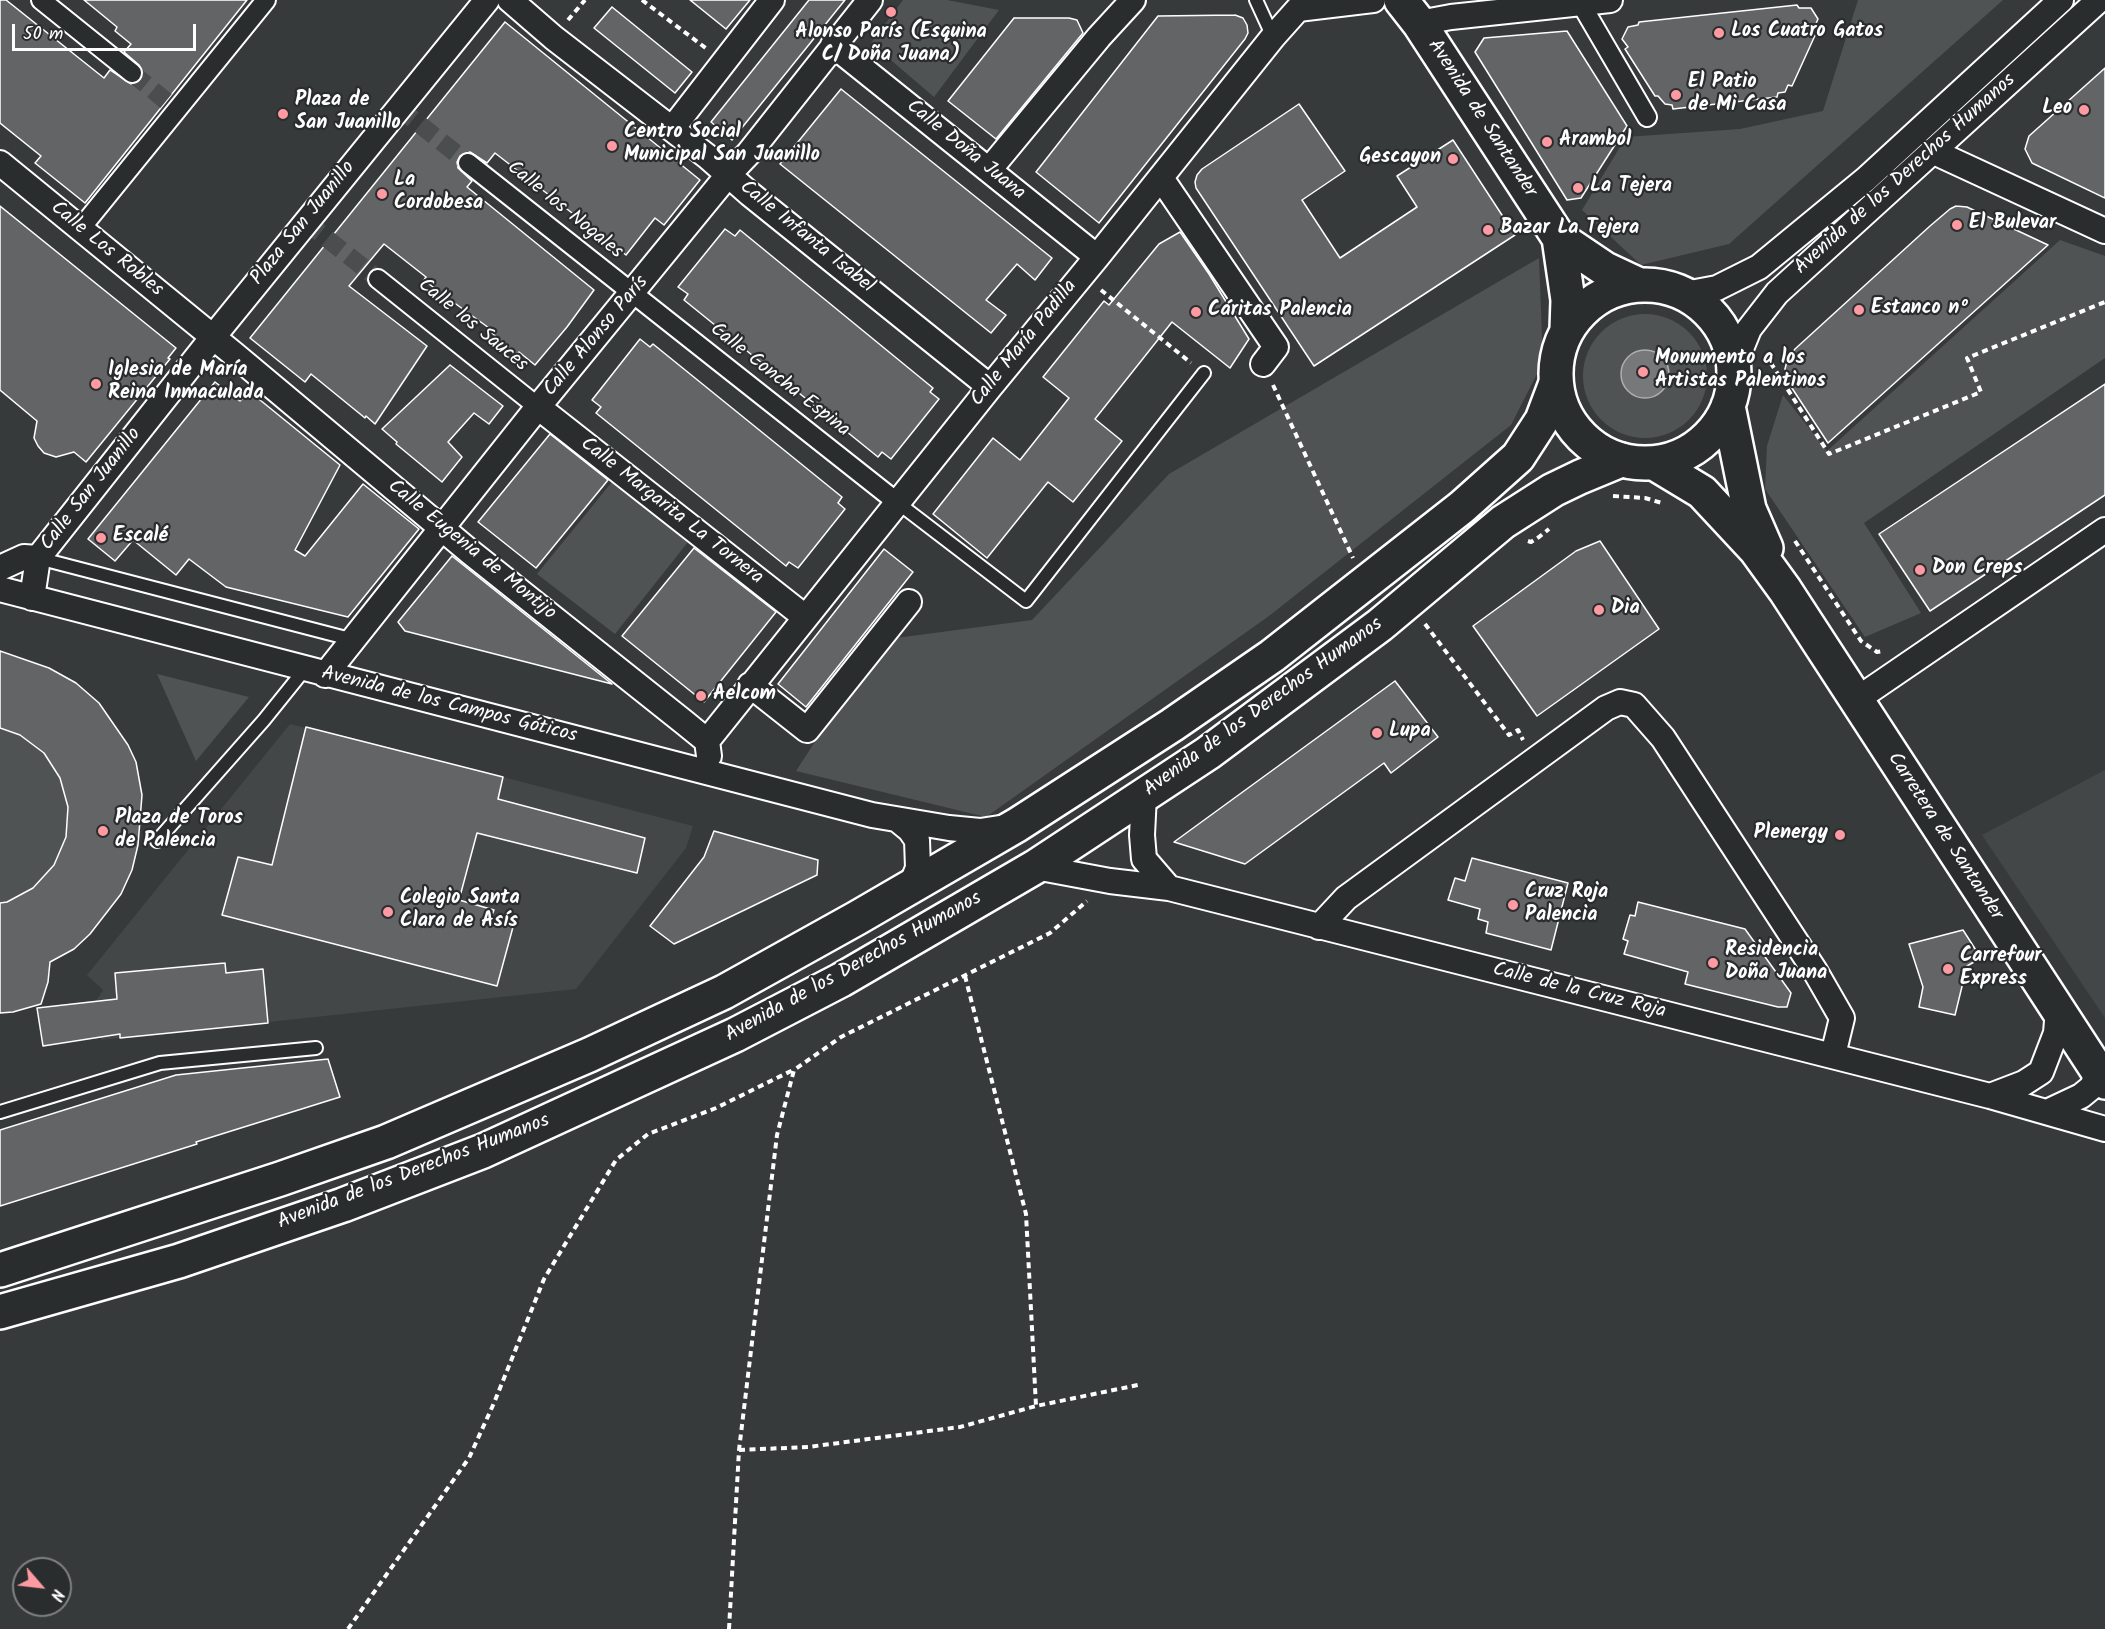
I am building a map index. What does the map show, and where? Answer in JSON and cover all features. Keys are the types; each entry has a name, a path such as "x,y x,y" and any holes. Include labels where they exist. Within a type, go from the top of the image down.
{"main road":[{"name":"Avenida de Santander","path":"1410,11 1558,238"},
{"path":"1558,238 1605,269 1638,284"},
{"path":"1558,238 1568,300 1567,329"},
{"path":"1638,284 1662,286 1685,294 1704,307 1719,324 1729,344 1734,366 1733,387 1728,406 1716,428 1699,445 1678,457 1654,462 1637,463 1621,460 1597,449 1576,432 1563,409 1556,383 1556,364 1567,329 1580,312 1597,298 1616,289 1638,284"},
{"name":"Avenida de los Derechos Humanos","path":"0,1270 386,1142 589,1055 724,992 910,888 1017,825 1172,725 1272,656 1462,507 1518,457 1542,420 1556,383"},
{"path":"1728,406 1749,509 1785,590"},
{"name":"Avenida de los Derechos Humanos","path":"0,1312 179,1261 343,1205 483,1151 735,1035 841,980 1035,867 1208,753 1380,625 1503,522 1553,490 1621,460"},
{"path":"1654,462 1702,492 1756,550 1785,590"},
{"name":"Carretera de Santander","path":"1785,590 2101,1077"}],"street":[{"path":"41,0 132,74"},
{"path":"81,228 172,105 266,0"},
{"name":"Plaza San Juanillo","path":"213,337 487,0"},
{"name":"Calle Infanta Isabel","path":"510,0 554,38 672,129 990,387"},
{"path":"672,129 772,0"},
{"name":"Calle Alonso París","path":"315,672 354,640 538,407 728,175 749,153 870,0"},
{"path":"989,170 1132,0"},
{"name":"Calle María Padilla","path":"706,741 1273,37 1298,9 1373,0"},
{"path":"1410,11 1450,16 1610,0"},
{"name":"Avenida de los Derechos Humanos","path":"1685,294 1717,288 1759,267 1866,179 2061,0"},
{"name":"Avenida de los Derechos Humanos","path":"1734,366 1749,329 1777,293 2099,0"},
{"path":"1581,4 1647,117"},
{"name":"Calle Doña Juana","path":"833,45 989,170 1089,266"},
{"path":"1932,151 2105,231"},
{"name":"Calle Los Robles","path":"0,163 213,337"},
{"name":"Calle los Nogales","path":"468,163 632,295"},
{"path":"1161,178 1276,347 1263,364"},
{"name":"Calle los Sauces","path":"378,279 538,407"},
{"name":"Calle Concha Espina","path":"632,295 898,503"},
{"name":"Calle Eugenia de Montijo","path":"213,337 442,528 706,741"},
{"name":"Calle San Juanillo","path":"32,598 38,558 213,337"},
{"name":"Calle Margarita La Tornera","path":"538,407 805,617"},
{"path":"1856,700 2105,530"},
{"name":"Calle San Juanillo","path":"0,568 24,557 38,558"},
{"name":"Avenida de los Campos Góticos","path":"0,589 899,821 980,831 1017,825"},
{"path":"750,685 807,730 909,602"},
{"path":"1319,927 1346,898 1606,708 1620,702 1634,705 1663,738 1815,971 1842,1018 1833,1055"},
{"path":"706,741 712,773"},
{"path":"1144,795 1142,835 1144,859 1169,888"},
{"path":"899,821 917,840 918,868 910,888"},
{"name":"Calle de la Cruz Roja","path":"1035,867 1110,881 1169,888 1833,1055 2105,1129"},
{"path":"1990,1096 2024,1083 2041,1072 2056,1033 2058,1009"},
{"path":"2047,1112 2081,1096 2101,1077"}],"lane":[{"path":"1256,0 1273,37"},
{"path":"898,503 1026,601 1204,373"},
{"path":"38,558 354,640"},
{"path":"157,841 264,720 315,672"},
{"path":"0,1112 159,1063 316,1048"}],"path":[{"path":"642,0 724,63"},
{"path":"1089,266 1204,373"},
{"path":"1749,329 1829,454 1981,392 1967,358 2105,302"},
{"path":"1263,364 1364,583"},
{"path":"1606,497 1645,498 1668,506"},
{"path":"1503,522 1518,540 1531,542 1554,524"},
{"path":"1794,539 1861,641 1877,652 1893,650"},
{"path":"1408,602 1509,735 1518,730 1534,759"},
{"path":"348,1629 469,1458 494,1403 544,1279 616,1160 648,1134 716,1107 794,1070 841,1037 1050,933 1110,881"},
{"path":"965,976 1026,1214 1036,1406"},
{"path":"729,1629 739,1450 777,1135 794,1070"},
{"path":"739,1450 808,1447 960,1427 1036,1406 1137,1385"}],"shaded area":[{"path":"903,0 947,0 999,10 934,97 871,43"},
{"path":"1858,0 2003,0 1729,244 1641,265 1582,210 1626,137 1740,129 1823,111"},
{"path":"2060,240 2105,256 2105,358 1864,523 1921,613 1865,637 1765,489 1767,446 1783,395 1827,451"},
{"path":"1539,258 1543,362 1511,425 1269,616 986,817 796,771 881,640 1032,620 1169,474"},
{"path":"1645,314 1669,319 1689,332 1702,352 1707,376 1702,400 1689,420 1669,433 1645,438 1621,433 1601,420 1588,400 1583,376 1588,352 1601,332 1621,319"},
{"path":"1640,350 1650,350 1662,357 1669,369 1669,379 1662,391 1650,398 1640,398 1625,387 1621,379 1621,369 1632,354"},
{"path":"616,477 688,542 615,634 537,574"},
{"path":"157,674 249,697 196,761"},
{"name":"Colegio Santa Clara de Asís","path":"290,724 693,826 686,848 576,989 101,1040 94,1004 103,990 87,975"},
{"path":"0,728 20,735 44,753 60,778 68,807 66,837 54,865 33,888 7,902 0,903"},
{"path":"2105,770 2105,1018 1982,835"}],"building":[{"path":"0,0 6,0 104,78 110,70 131,84 140,80 143,74 139,65 124,52 131,44 115,31 117,27 84,0 247,0 85,203 35,163 41,156 0,123"},
{"path":"690,0 750,0 726,29"},
{"path":"809,0 845,0 732,140 711,122"},
{"path":"1797,5 1799,8 1811,8 1818,19 1814,28 1817,31 1792,86 1788,85 1785,92 1778,93 1777,97 1673,109 1672,105 1665,104 1658,96 1655,96 1625,49 1628,47 1622,39 1628,27 1638,25 1639,22"},
{"path":"612,7 692,72 675,93 594,28"},
{"path":"1235,15 1243,18 1247,25 1248,33 1245,39 1099,223 1036,172 1158,16"},
{"path":"1014,18 1069,18 1077,20 1083,33 996,139 948,101"},
{"path":"505,22 700,180 664,225 655,218 626,255 495,153 487,163 470,152 460,156 457,162 458,168 472,181 467,187 594,290 535,365 519,352 517,354 487,329 489,328 424,280 426,277 384,244 349,286 427,346 375,424 311,374 305,382 250,338"},
{"path":"1567,31 1627,126 1581,198 1567,200 1475,52 1484,38"},
{"path":"2105,68 2105,198 2032,163 2025,149 2029,136"},
{"path":"841,89 1052,258 1035,280 1017,264 986,300 1006,315 991,333 780,164"},
{"path":"1299,104 1345,171 1302,200 1340,258 1417,207 1397,176 1453,140 1515,235 1314,366 1196,188 1195,182 1202,169"},
{"path":"0,206 176,348 168,358 170,359 86,462 74,452 56,457 44,453 34,438 37,421 0,390"},
{"path":"1956,206 1967,207 2048,245 1828,443 1786,379 1787,361 1795,349 1930,226"},
{"path":"725,229 735,236 740,230 933,388 930,392 939,399 891,459 882,452 878,457 684,300 688,294 678,287"},
{"path":"1180,232 1249,339 1230,368 1172,322 1095,419 1122,441 1073,502 1048,482 987,558 933,514 993,438 1020,460 1069,398 1043,377 1104,301 1109,305 1159,244"},
{"path":"640,339 650,347 653,344 842,497 838,503 845,509 798,568 789,562 786,566 596,413 601,407 592,400"},
{"path":"450,365 503,406 489,424 474,413 448,442 462,457 442,482 396,444 397,442 382,429"},
{"path":"215,382 240,401 249,391 340,465 295,550 305,556 363,484 419,529 348,617 226,587 189,559 176,575 133,540 115,561 88,539"},
{"path":"2105,384 2105,495 1930,611 1879,534"},
{"path":"550,434 608,480 536,568 478,522"},
{"path":"1600,541 1659,629 1537,716 1473,626 1576,551"},
{"path":"694,548 776,612 704,702 622,636"},
{"path":"884,549 913,572 806,707 778,684"},
{"path":"452,556 612,684 405,631 398,622"},
{"name":"Plaza de Toros de Palencia","path":"0,651 49,668 76,683 99,703 128,745 136,762 142,795 138,845 132,870 121,894 90,934 74,949 50,962 48,982 41,1004 13,1012 0,1013 0,903 7,902 33,888 54,865 66,837 68,807 60,778 44,753 20,735 0,728"},
{"path":"1395,681 1438,737 1391,773 1384,763 1245,864 1174,842"},
{"path":"306,727 503,777 498,799 645,838 637,873 477,833 459,900 494,910 490,920 513,927 497,986 222,915 238,857 272,865"},
{"path":"714,831 818,860 817,875 674,944 650,926 704,857"},
{"name":"Cruz Roja Palencia","path":"1472,858 1568,883 1551,950 1486,933 1488,922 1478,919 1480,909 1448,900 1455,878 1465,881"},
{"name":"Residencia Doña Juana","path":"1638,902 1745,929 1791,993 1787,1007 1778,1007 1685,984 1688,972 1624,954 1628,941 1623,939 1630,915 1635,916"},
{"path":"1963,930 1981,958 1967,966 1955,1015 1919,1007 1923,987 1909,944"},
{"path":"225,963 226,973 263,969 268,1023 120,1038 120,1034 43,1046 37,1008 117,999 115,973"},
{"path":"328,1059 340,1097 0,1206 0,1130 176,1075"}],"tunnel":[{"path":"132,73 166,101"},
{"path":"399,108 468,163"},
{"path":"306,222 378,279"}],"place":[{"name":"Alonso París (Esquina C/ Doña Juana)","path":"891,12"},
{"name":"Los Cuatro Gatos","path":"1719,33"},
{"name":"El Patio de Mi Casa","path":"1676,95"},
{"name":"Leo","path":"2084,110"},
{"name":"Plaza de San Juanillo","path":"283,114"},
{"name":"Arambol","path":"1547,142"},
{"name":"Centro Social Municipal San Juanillo","path":"612,146"},
{"name":"Gescayon","path":"1453,159"},
{"name":"La Tejera","path":"1578,188"},
{"name":"La Cordobesa","path":"382,194"},
{"name":"El Bulevar","path":"1957,225"},
{"name":"Bazar La Tejera","path":"1488,230"},
{"name":"Estanco nº","path":"1859,310"},
{"name":"Cáritas Palencia","path":"1196,312"},
{"name":"Monumento a los Artistas Palentinos","path":"1643,372"},
{"name":"Iglesia de María Reina Inmaculada","path":"96,384"},
{"name":"Escalé","path":"101,538"},
{"name":"Don Creps","path":"1920,570"},
{"name":"Dia","path":"1599,610"},
{"name":"Aelcom","path":"701,696"},
{"name":"Lupa","path":"1377,733"},
{"name":"Plaza de Toros de Palencia","path":"103,831"},
{"name":"Plenergy","path":"1840,835"},
{"name":"Cruz Roja Palencia","path":"1513,905"},
{"name":"Colegio Santa Clara de Asís","path":"388,912"},
{"name":"Residencia Doña Juana","path":"1713,963"},
{"name":"Carrefour Express","path":"1948,969"}]}
